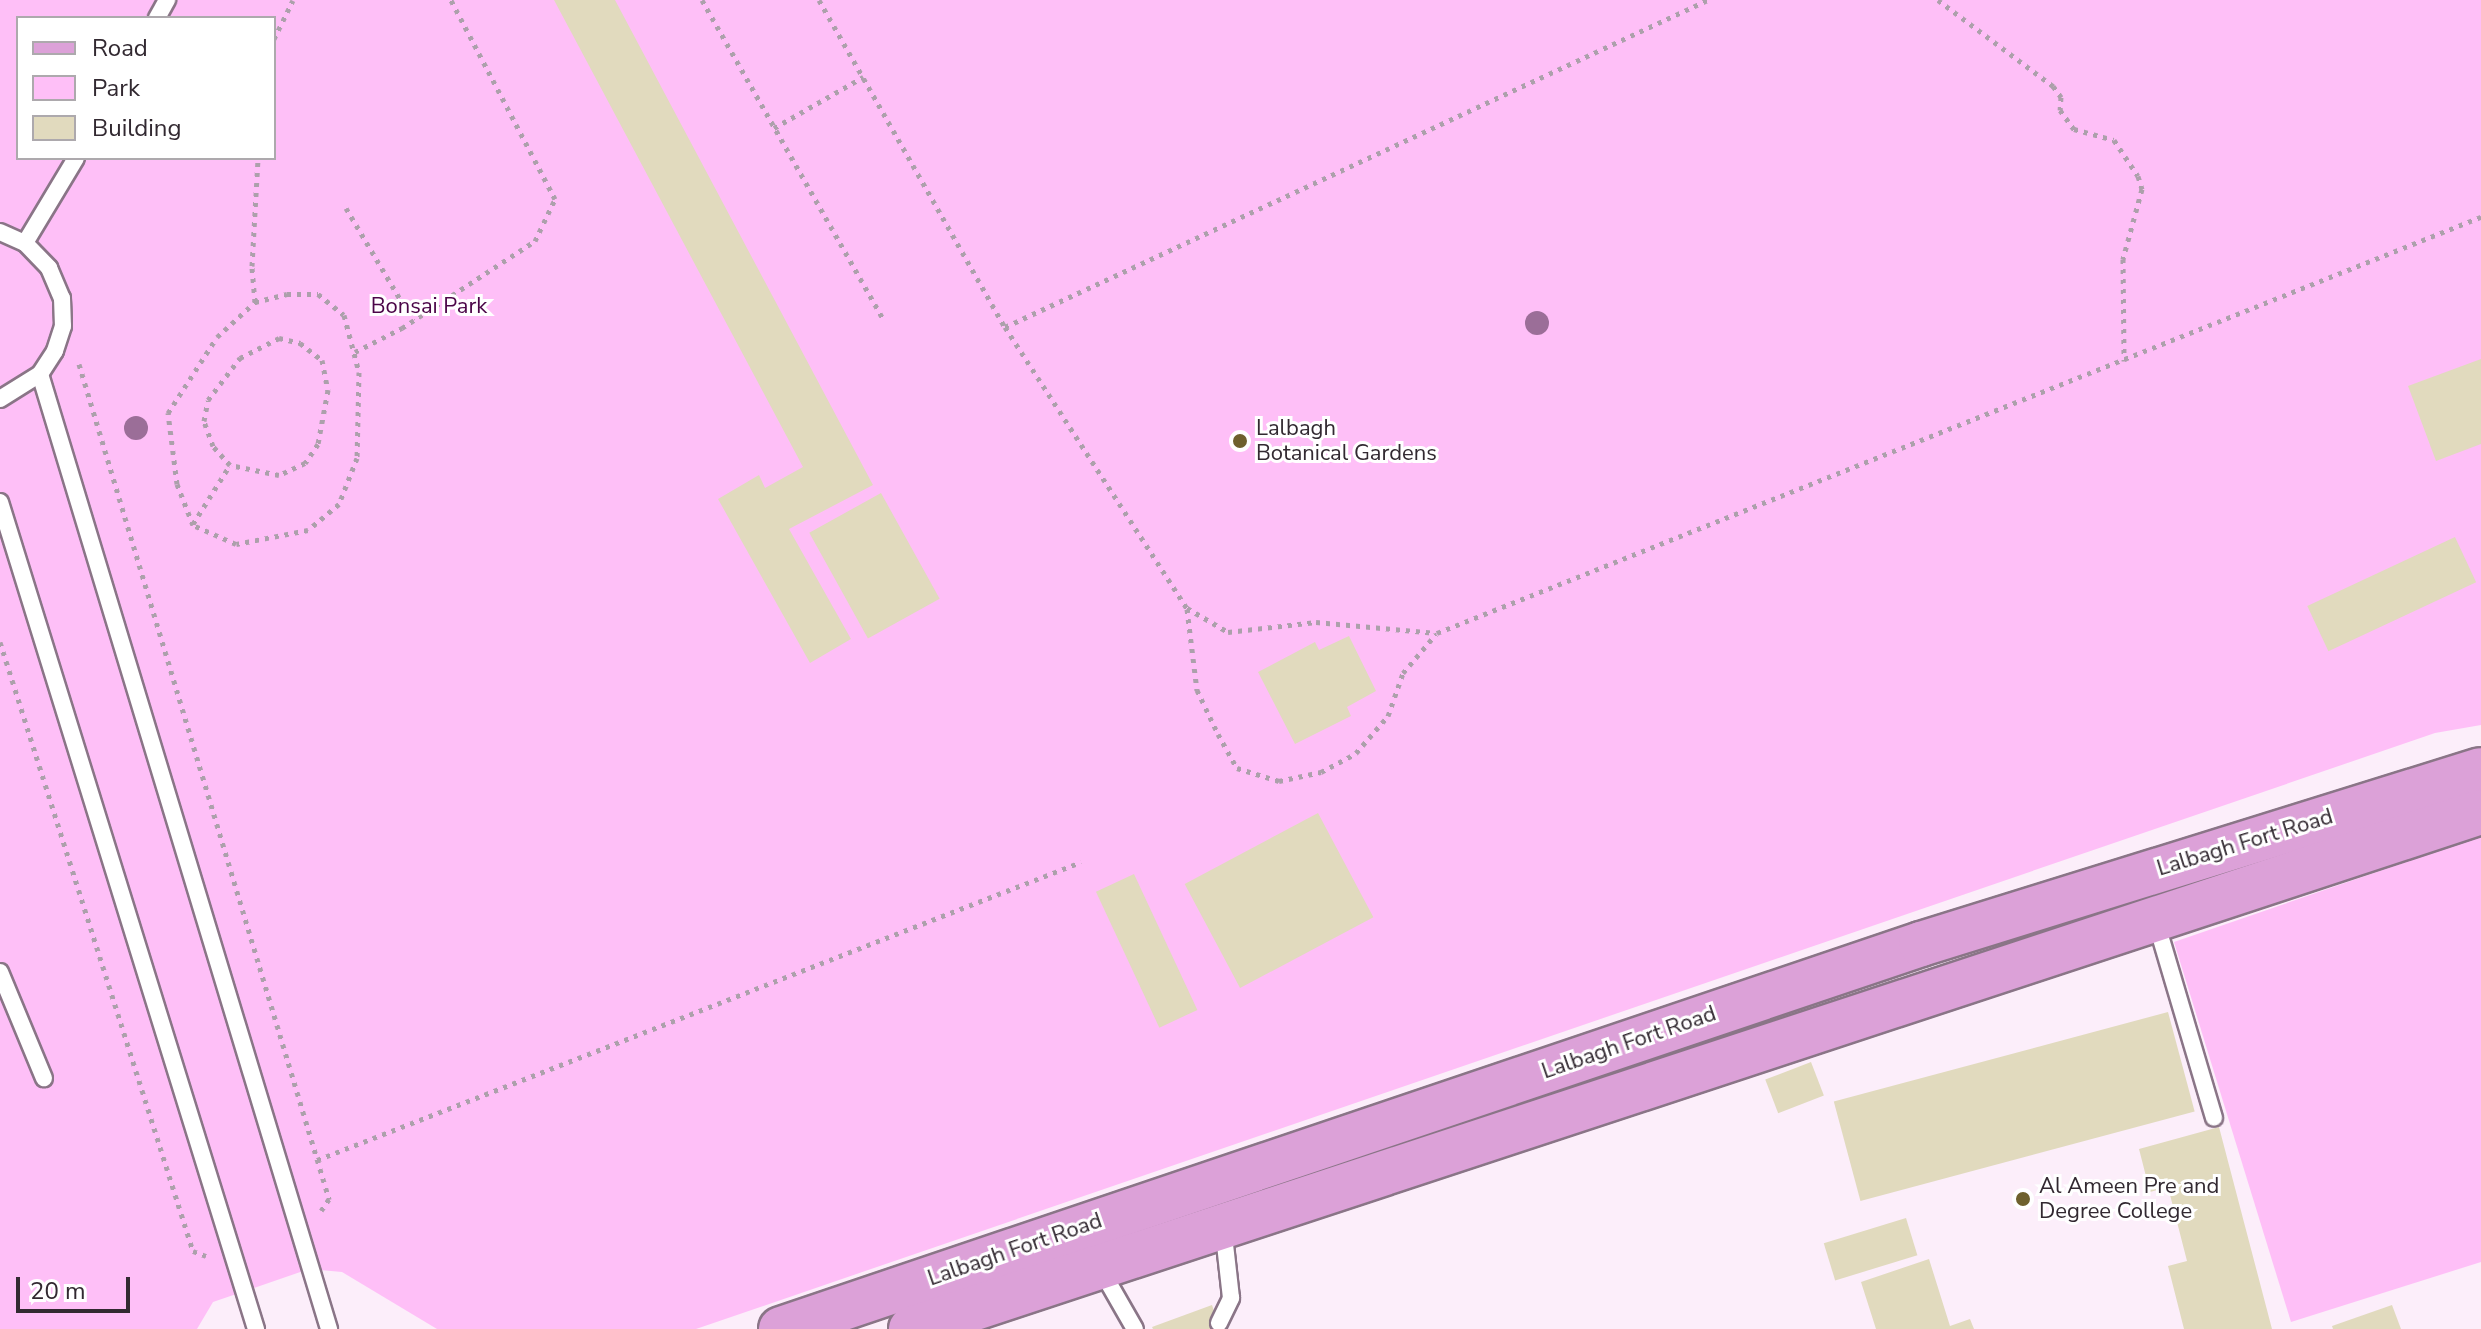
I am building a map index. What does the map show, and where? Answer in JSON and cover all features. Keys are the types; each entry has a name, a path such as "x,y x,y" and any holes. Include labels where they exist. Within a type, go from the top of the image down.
{"main road":[{"name":"Lalbagh Fort Road","path":"781,1329 1921,944 2481,770"},
{"name":"Lalbagh Fort Road","path":"911,1329 2154,916 2481,812"}],"lane":[{"path":"25,243 75,160"},
{"path":"0,232 25,243 49,268 62,298 59,338 40,374 0,399"},
{"path":"40,374 329,1329"},
{"path":"0,502 256,1329"},
{"path":"2154,916 2214,1118"},
{"path":"0,972 44,1078"},
{"path":"1219,1323 1231,1298 1222,1226"},
{"path":"1099,1267 1135,1329"}],"path":[{"path":"276,35 293,0"},
{"path":"354,353 413,321 535,241 555,199 451,0"},
{"path":"702,0 883,318"},
{"path":"819,0 1005,327 1187,608 1197,690 1237,768 1279,781 1321,772 1356,753 1388,716 1403,673 1437,633"},
{"path":"1005,327 1708,0"},
{"path":"1938,0 2053,86 2061,97 2060,110 2074,129 2114,140 2138,176 2142,189 2123,259 2124,361"},
{"path":"774,128 863,77"},
{"path":"255,302 252,266 258,160"},
{"path":"346,208 413,321"},
{"path":"1187,608 1228,632 1316,622 1437,633 2481,217"},
{"path":"318,294 344,315 354,353 359,372 357,458 339,504 308,530 236,544 193,525 177,484 168,413 217,337 255,302 318,294"},
{"path":"279,338 300,343 322,360 328,390 318,444 305,463 279,475 230,465 213,446 204,421 208,400 240,358 279,338"},
{"path":"77,358 329,1199 302,1243"},
{"path":"193,525 230,465"},
{"path":"0,642 193,1251 237,1268"},
{"path":"317,1160 1081,862"}],"green space":[{"name":"Lalbagh Botanical Gardens","path":"0,0 2481,0 2481,725 2435,733 696,1329 437,1329 342,1272 309,1269 213,1302 197,1329 0,1329"},
{"path":"2481,836 2481,1262 2291,1322 2174,942"}],"building":[{"path":"554,0 615,0 873,485 789,529 851,639 810,663 718,499 759,475 765,488 803,467"},
{"path":"2481,359 2481,444 2436,461 2408,386"},
{"path":"881,493 940,599 868,639 809,533"},
{"path":"2455,537 2476,582 2328,651 2307,606"},
{"path":"1349,636 1376,691 1347,707 1351,716 1295,744 1258,672 1315,642 1319,650"},
{"path":"1318,813 1373,917 1240,988 1185,884"},
{"path":"1134,874 1197,1010 1159,1028 1096,892"},
{"path":"2168,1012 2195,1111 1860,1201 1834,1102"},
{"path":"1811,1062 1824,1096 1778,1113 1765,1080"},
{"path":"2219,1127 2272,1329 2184,1329 2168,1266 2187,1261 2168,1187 2150,1192 2139,1149"},
{"path":"1906,1218 1917,1255 1835,1280 1824,1243"},
{"path":"1929,1259 1950,1326 1970,1319 1974,1329 1876,1329 1861,1282"},
{"path":"1212,1305 1220,1329 1152,1327"},
{"path":"2392,1305 2401,1329 2333,1329 2332,1326"}],"place":[{"name":"Lalbagh Botanical Gardens","path":"1240,441"},
{"name":"Al Ameen Pre and Degree College","path":"2023,1199"}],"park label":[{"name":"Bonsai Park","path":"429,307"}]}
